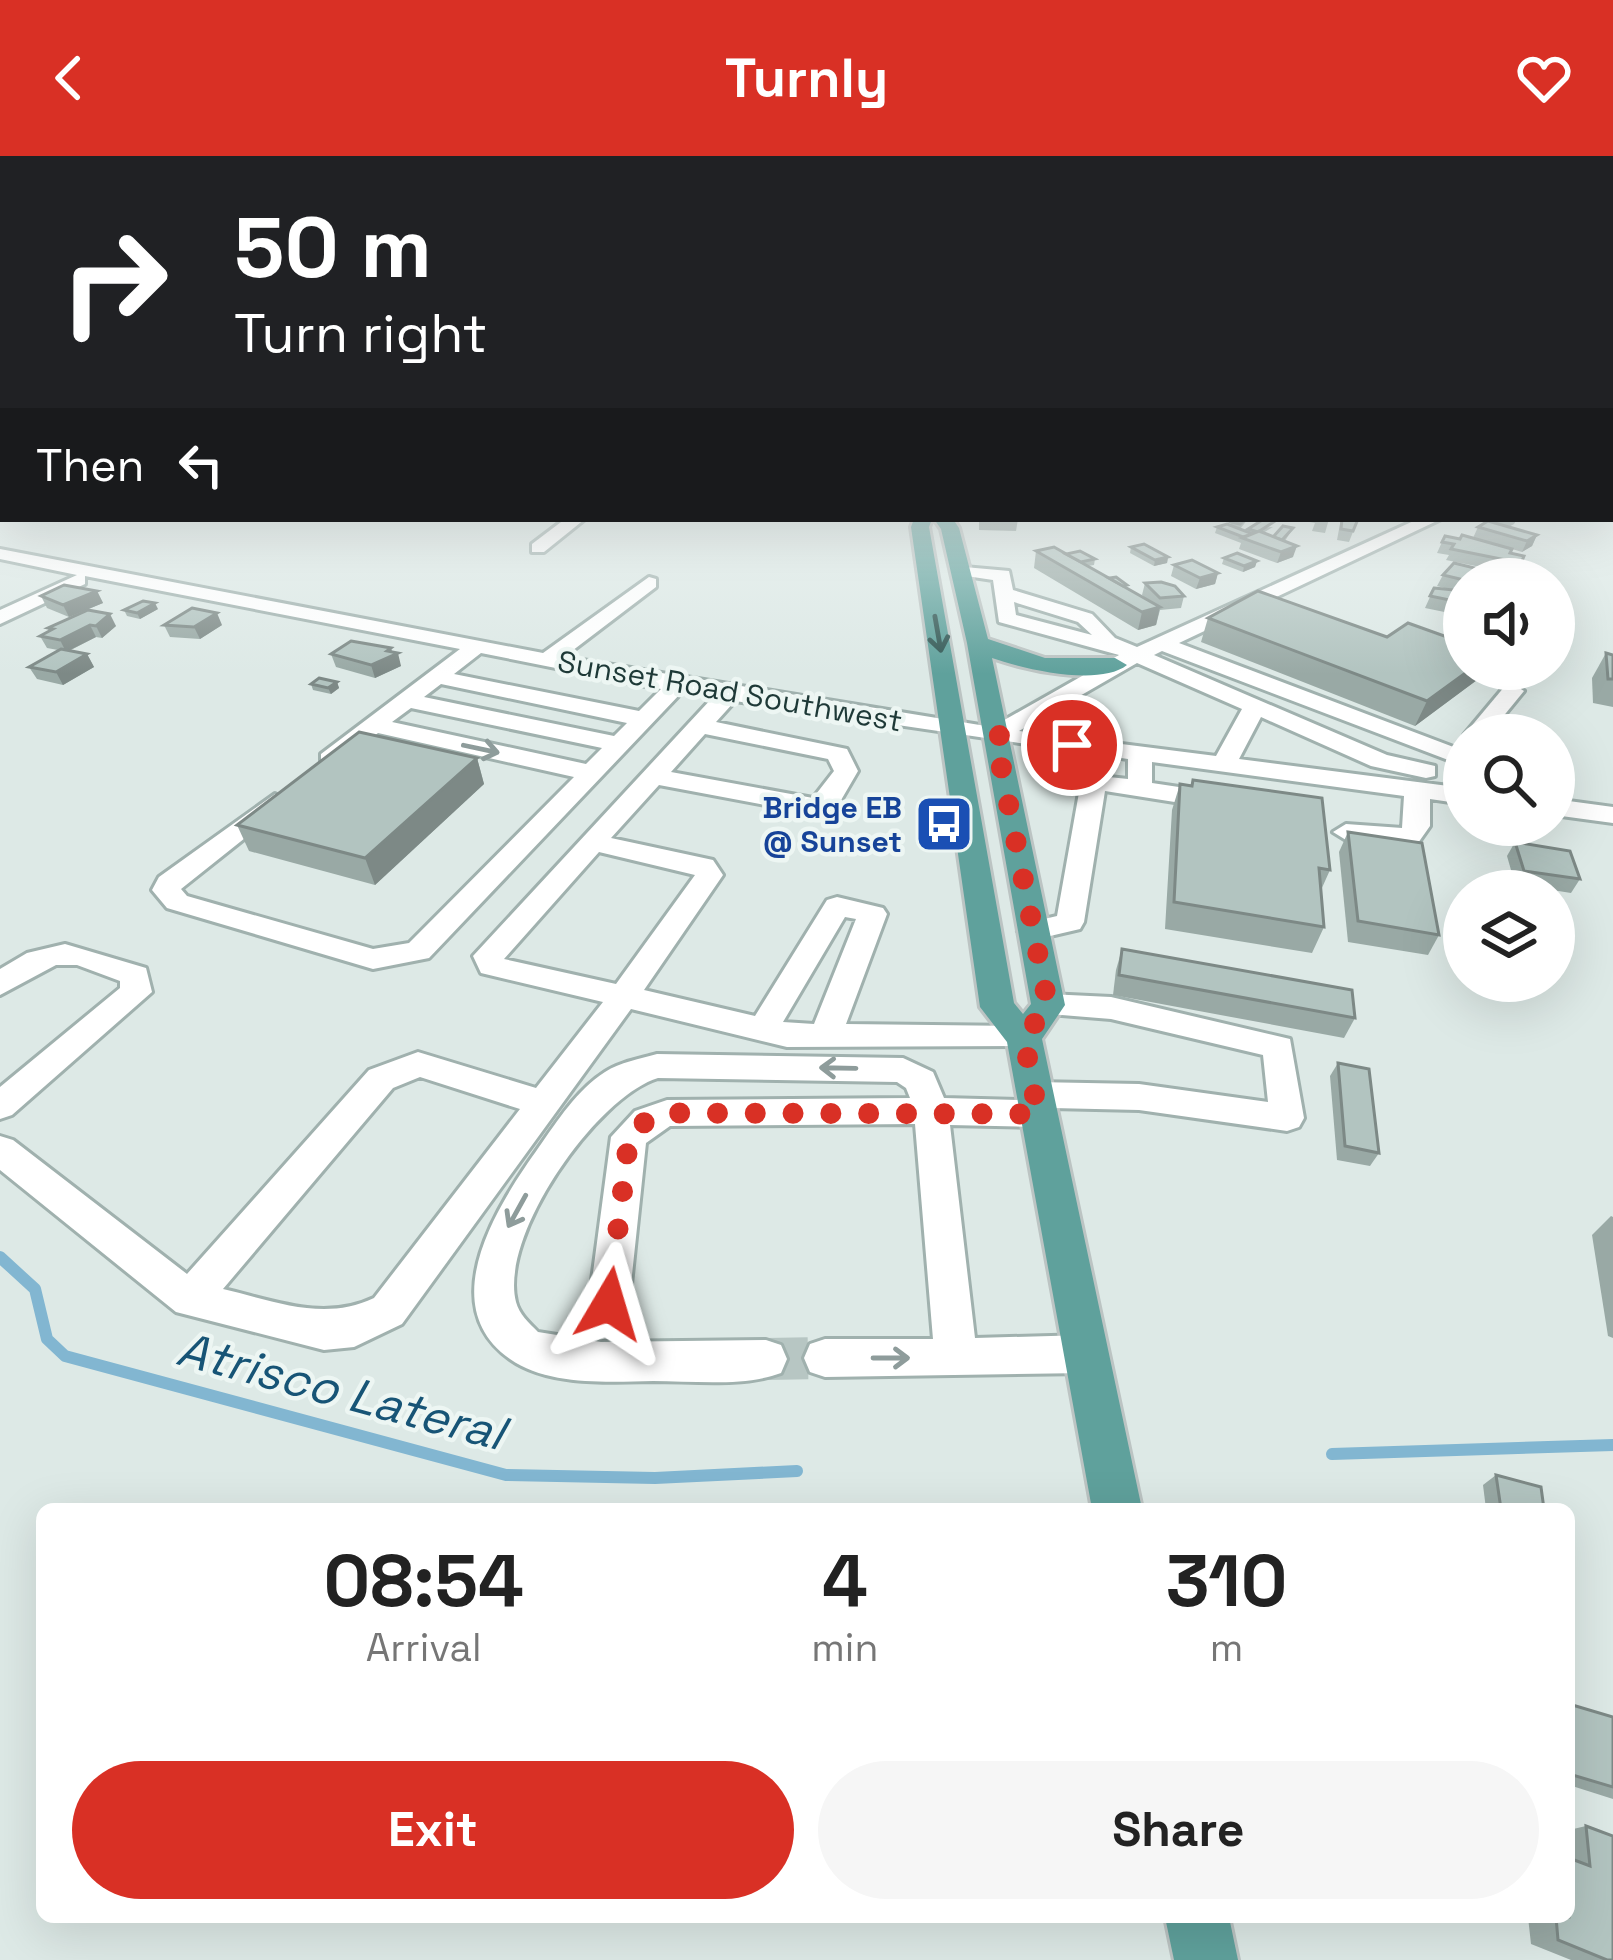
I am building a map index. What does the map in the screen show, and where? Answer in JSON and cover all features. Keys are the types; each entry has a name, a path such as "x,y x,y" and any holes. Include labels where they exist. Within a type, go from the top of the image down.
{"main road":[{"path":"922,522 997,1007 1036,1022"},
{"path":"945,522 978,643 1033,931 1036,1104 1116,1503"},
{"path":"978,643 1039,667 1078,670 1125,660"},
{"path":"1198,1923 1206,1960"}],"street":[{"path":"538,548 572,522"},
{"path":"995,735 1125,660 1426,522"},
{"path":"1364,527 1393,537"},
{"name":"Sunset Road Southwest","path":"0,554 729,694 995,735 1443,793"},
{"path":"960,569 1003,575 1006,618 1018,625 1091,644 1100,639 1125,660 1255,706 1380,761 1443,775"},
{"path":"0,618 96,572"},
{"path":"548,659 569,640 609,619 649,584"},
{"path":"1161,643 1443,751"},
{"path":"477,646 169,883 166,890 177,902 374,959 418,951 677,685"},
{"path":"436,677 644,718"},
{"path":"1494,714 1513,691"},
{"path":"609,1304 629,1137 647,1120 667,1113 931,1111 1139,1097 1287,1118 1278,1047 1111,1008 1036,1022 787,1035 492,966 488,956 729,694"},
{"path":"405,700 619,744"},
{"path":"1224,764 1255,706"},
{"path":"372,725 590,773"},
{"path":"650,776 814,806 828,802 846,771 838,754 700,726"},
{"path":"1140,754 1140,788"},
{"path":"1313,808 1314,776"},
{"path":"1033,931 1070,922 1093,787 1099,783 1237,803"},
{"path":"1346,832 1409,837 1417,826 1417,789"},
{"path":"1575,810 1613,815"},
{"path":"0,1150 190,1299 324,1331 354,1328 388,1311 709,875 703,866 590,842"},
{"path":"763,1030 837,906 873,914 826,1034"},
{"path":"0,984 35,958 65,950 135,975 136,992 0,1106"},
{"path":"190,1299 381,1079 418,1064 544,1103"},
{"path":"766,1359 558,1360 524,1346 498,1315 495,1266 511,1215 588,1106 620,1078 657,1066 903,1070 921,1081 931,1111 956,1358"},
{"path":"825,1358 1086,1354"}],"building":[{"path":"1259,522 1273,522 1258,532 1248,529"},
{"path":"1342,522 1357,522 1353,531 1341,529"},
{"path":"1492,522 1537,535 1527,541 1478,527"},
{"path":"1227,524 1253,534 1243,537 1217,527"},
{"path":"1283,526 1293,528 1282,540 1273,537"},
{"path":"1259,531 1297,546 1281,552 1242,538"},
{"path":"1462,535 1524,556 1496,558 1451,549 1454,544 1442,542 1445,536 1460,539"},
{"path":"1144,544 1168,557 1155,560 1131,547"},
{"path":"1054,547 1160,607 1142,612 1036,551"},
{"path":"1080,551 1095,559 1081,562 1066,554"},
{"path":"1237,553 1257,561 1244,566 1224,558"},
{"path":"1192,560 1218,573 1200,578 1174,565"},
{"path":"1145,583 1175,586 1184,596 1160,598"},
{"path":"64,585 97,591 63,605 41,596"},
{"path":"1434,588 1443,589 1443,599 1430,596"},
{"path":"1258,591 1387,637 1408,623 1443,636 1443,689 1427,701 1208,618"},
{"path":"143,601 155,603 137,613 124,610"},
{"path":"192,608 217,613 194,627 164,625"},
{"path":"88,610 110,614 96,626 60,640 40,636 53,629 48,628"},
{"path":"351,641 398,653 371,665 331,654"},
{"path":"61,649 87,654 56,672 29,667"},
{"path":"1606,653 1613,655 1613,679 1608,679"},
{"path":"319,678 337,682 328,688 311,684"},
{"path":"359,732 477,758 365,858 237,825"},
{"path":"1193,780 1322,798 1330,870 1319,868 1324,927 1174,902 1180,784 1192,786"},
{"path":"1348,832 1422,843 1439,935 1358,921"},
{"path":"1516,846 1539,846 1570,851 1580,879 1575,878 1575,870 1524,870"},
{"path":"1122,949 1352,990 1355,1018 1119,975"},
{"path":"1338,1063 1369,1069 1379,1153 1345,1146"},
{"path":"1496,1475 1541,1487 1543,1503 1500,1503"},
{"path":"1575,1706 1613,1717 1613,1787 1575,1776"},
{"path":"1586,1826 1613,1836 1613,1960 1558,1940 1557,1923 1575,1923 1575,1860 1590,1866"}],"waterway":[{"name":"Atrisco Lateral","path":"0,1257 35,1289 47,1339 65,1356 506,1475 655,1478 797,1471"},
{"name":"Atrisco Lateral","path":"1332,1454 1613,1445"}],"tunnel":[{"path":"766,1359 825,1358"}],"place":[{"name":"Bridge EB @ Sunset","path":"944,824"}],"route":[{"path":"609,1304 629,1137 647,1120 667,1113 1038,1114 1024,1038 1048,1005 995,735 1072,745"}]}
